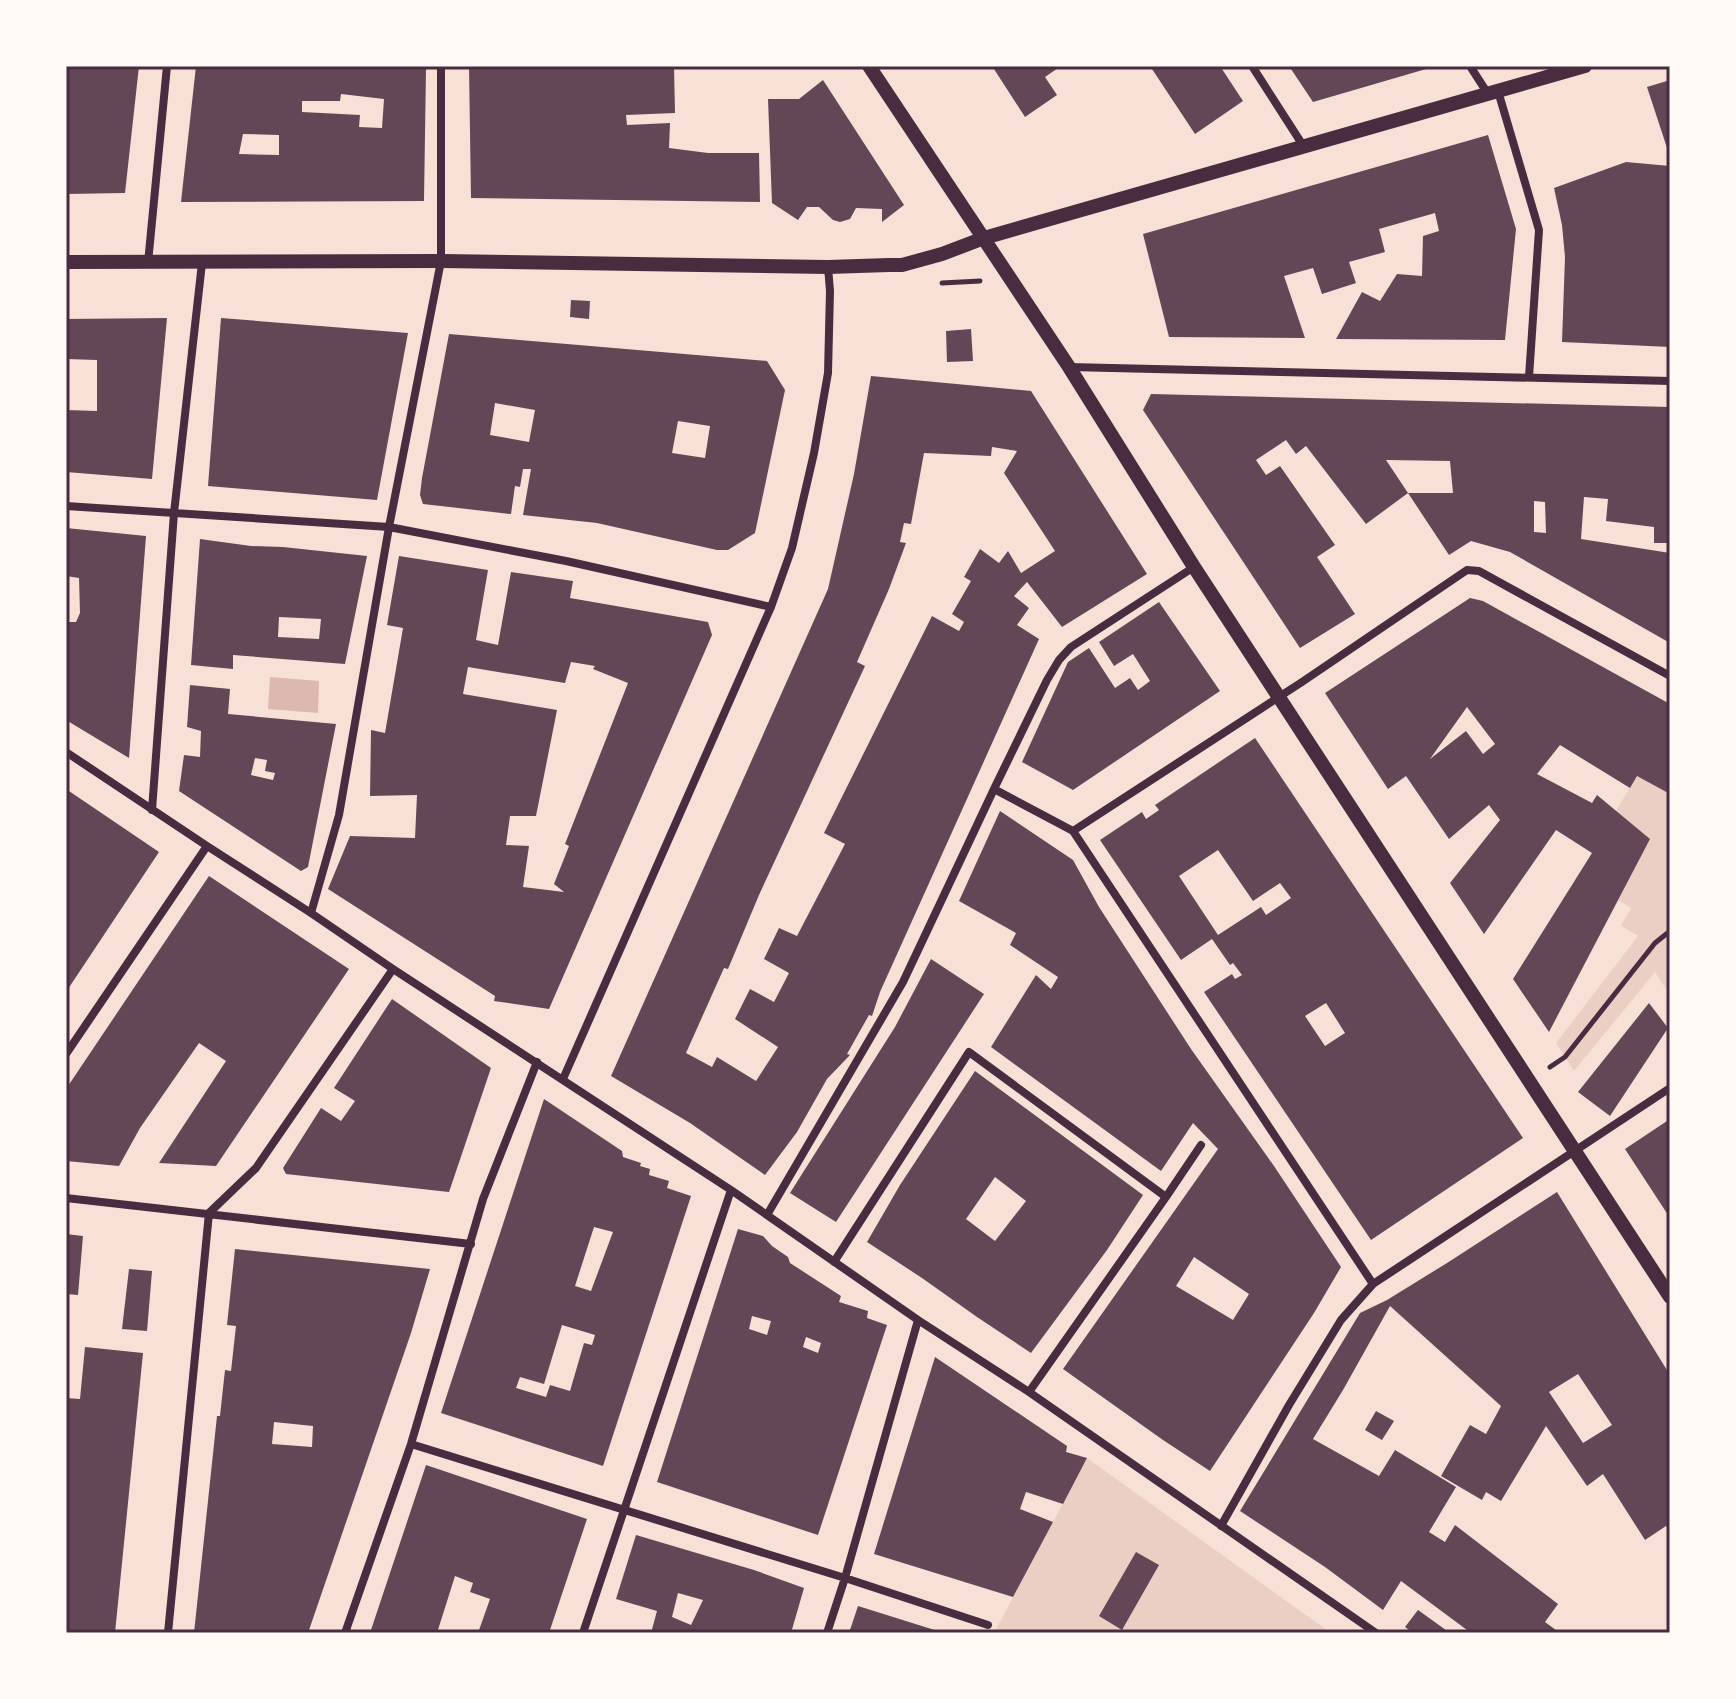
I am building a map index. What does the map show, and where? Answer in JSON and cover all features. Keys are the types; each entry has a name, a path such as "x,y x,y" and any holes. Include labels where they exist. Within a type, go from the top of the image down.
{"street":[{"path":"148,263 167,66"},
{"path":"311,913 339,815 389,527 441,261 441,66"},
{"path":"869,66 1069,367 1194,567 1670,1297"},
{"path":"1252,66 1304,147"},
{"path":"1470,66 1493,92 1539,230 1529,377"},
{"path":"66,262 902,265 984,238 1585,66"},
{"path":"152,810 174,513 202,263"},
{"path":"563,1079 771,607 792,548 814,453 828,373 828,267"},
{"path":"1069,367 1670,381"},
{"path":"66,506 389,527 566,561 771,607"},
{"path":"767,1215 903,982 1059,660 1071,647 1194,567"},
{"path":"1073,831 1467,570 1479,571 1670,676"},
{"path":"66,752 731,1190 1376,1633"},
{"path":"994,789 1073,831 1373,1284"},
{"path":"66,1054 207,846"},
{"path":"168,1633 209,1213 256,1168 393,969"},
{"path":"834,1262 969,1052 1166,1197"},
{"path":"345,1633 411,1444 483,1199 537,1062"},
{"path":"1221,1526 1333,1332 1373,1284 1670,1088"},
{"path":"1029,1392 1201,1145"},
{"path":"583,1633 731,1190"},
{"path":"66,1198 471,1244"},
{"path":"827,1633 918,1320"},
{"path":"411,1444 988,1625"}],"path":[{"path":"1529,1081 1565,1057 1655,943 1670,931"}],"shaded area":[{"path":"270,677 319,681 318,713 268,709"},
{"path":"1637,776 1670,794 1670,990 1668,992 1655,972 1574,1071 1556,1043 1638,936 1621,926 1631,908 1618,900 1616,811"},
{"path":"1087,1458 1331,1633 994,1633"}],"building":[{"path":"66,66 139,66 125,193 66,194"},
{"path":"196,66 426,68 424,201 181,202","holes":["341,94 384,99 382,128 359,127 360,115 302,112 302,101 340,101","243,134 279,135 279,155 239,154"]},
{"path":"469,66 674,66 675,113 626,115 627,125 670,123 669,148 708,153 759,153 760,202 471,198"},
{"path":"992,66 1061,66 1045,77 1057,95 1025,117"},
{"path":"1150,66 1220,66 1243,101 1195,134"},
{"path":"1289,66 1433,66 1433,67 1313,102"},
{"path":"823,80 904,205 882,222 882,209 856,208 850,219 840,222 833,220 819,207 807,207 798,220 772,203 768,99 799,99"},
{"path":"1670,80 1670,154 1669,154 1647,87"},
{"path":"1488,135 1516,229 1505,340 1336,339 1362,292 1380,301 1397,274 1422,276 1423,236 1439,231 1435,213 1379,229 1385,252 1349,262 1356,283 1322,294 1313,268 1284,276 1305,338 1169,337 1143,234"},
{"path":"1626,162 1670,166 1670,347 1562,342 1565,257 1554,188"},
{"path":"571,300 590,301 589,319 570,317"},
{"path":"167,318 152,479 66,472 66,410 97,411 97,360 66,359 66,319"},
{"path":"221,318 408,333 377,500 208,486"},
{"path":"971,329 973,361 947,362 946,331"},
{"path":"449,334 767,361 785,390 755,533 728,550 597,523 523,515 531,469 523,469 520,487 515,486 511,514 423,504 420,495","holes":["495,403 535,410 529,442 490,435","678,421 710,426 705,458 672,453"]},
{"path":"871,376 1031,391 1147,574 1062,627 1027,582 1014,596 1029,608 1017,625 1039,639 880,992 872,1016 869,1015 847,1054 850,1055 827,1079 797,1132 765,1175 690,1123 611,1076 828,589 854,474","holes":["992,447 1017,451 1004,473 1055,551 1021,573 1008,551 999,563 980,549 964,577 971,581 952,614 964,622 959,631 932,616 824,833 845,844 797,936 779,928 764,959 789,973 774,1002 750,989 735,1019 778,1047 756,1081 717,1057 712,1067 686,1053 724,968 728,969 865,666 857,662 906,543 900,542 904,523 911,524 924,453 991,456"]},
{"path":"1151,394 1670,407 1670,543 1654,543 1654,527 1606,521 1608,499 1584,497 1581,539 1670,553 1670,643 1510,552 1471,541 1449,555 1408,493 1366,524 1306,446 1296,454 1286,440 1256,460 1266,475 1280,466 1335,545 1317,557 1355,614 1300,648 1143,410","holes":["1386,460 1450,461 1453,493 1408,493","1534,501 1545,502 1546,533 1534,532"]},
{"path":"66,528 146,536 129,758 66,720 66,622 76,622 80,613 79,578 66,576"},
{"path":"200,539 367,556 345,664 233,655 233,669 191,665","holes":["279,617 321,619 319,639 278,637"]},
{"path":"399,556 488,570 476,640 498,645 511,572 573,581 570,598 708,622 712,635 549,1009 494,1001 495,996 328,889 350,836 415,838 417,795 370,796 371,730 385,733 403,628 387,625","holes":["571,662 595,666 593,669 628,683 565,844 569,846 554,884 564,892 523,887 529,846 506,845 510,816 536,816 557,710 463,694 468,667 565,683"]},
{"path":"1470,598 1483,601 1670,704 1670,794 1637,776 1630,788 1560,745 1537,774 1592,803 1597,795 1650,839 1549,1032 1513,979 1592,853 1556,830 1484,934 1450,883 1500,820 1489,805 1449,839 1406,776 1388,789 1325,693","holes":["1467,707 1495,744 1483,754 1466,731 1430,759"]},
{"path":"1159,602 1220,691 1073,790 1022,762 1068,662 1089,648 1115,688 1130,678 1138,690 1150,681 1133,654 1114,666 1099,642"},
{"path":"190,685 230,689 228,714 336,724 308,867 301,871 179,791 184,755 200,757 201,731 187,727","holes":["255,758 267,760 265,771 275,773 273,780 251,775"]},
{"path":"1255,738 1523,1138 1371,1240 1204,992 1232,974 1235,979 1242,975 1233,963 1230,965 1212,939 1181,960 1100,840 1142,812 1146,819 1159,810 1155,805","holes":["1218,850 1253,901 1280,883 1291,898 1266,915 1261,907 1218,935 1179,876","1326,1003 1345,1033 1325,1046 1305,1016"]},
{"path":"66,789 159,852 66,992"},
{"path":"1000,811 1073,860 1099,907 1191,1049 1341,1267 1210,1471 1063,1369 1218,1149 1193,1123 1161,1171 991,1047 1036,975 1051,989 1058,977 1010,945 1016,933 959,901","holes":["1194,1257 1249,1294 1233,1320 1176,1286"]},
{"path":"209,876 349,969 216,1166 159,1163 226,1061 199,1043 140,1128 119,1166 66,1161 66,1089"},
{"path":"931,959 984,994 836,1222 790,1193 895,1027"},
{"path":"392,999 491,1068 449,1192 286,1174 283,1168 321,1108 341,1121 355,1101 334,1088"},
{"path":"1649,1003 1668,1028 1610,1116 1578,1092"},
{"path":"975,1071 1143,1195 1107,1250 1031,1353 867,1242 900,1185","holes":["995,1177 1026,1201 995,1241 966,1219"]},
{"path":"544,1099 622,1151 623,1157 650,1169 649,1175 669,1181 667,1188 691,1196 603,1466 441,1413","holes":["594,1227 613,1232 591,1291 575,1286","562,1325 595,1335 592,1345 584,1343 570,1391 550,1385 546,1397 516,1388 520,1377 544,1384"]},
{"path":"1670,1119 1670,1218 1625,1149"},
{"path":"1557,1192 1670,1375 1670,1532 1666,1526 1645,1540 1603,1474 1587,1486 1546,1426 1501,1501 1486,1492 1482,1500 1441,1476 1470,1425 1486,1434 1501,1406 1390,1306 1313,1439 1379,1476 1395,1450 1456,1487 1429,1532 1445,1542 1455,1525 1558,1604 1545,1622 1560,1633 1471,1633 1401,1581 1383,1610 1240,1511 1360,1313 1447,1263","holes":["1578,1374 1612,1425 1583,1443 1549,1392"]},
{"path":"738,1229 763,1236 788,1257 790,1263 841,1296 839,1302 868,1311 867,1318 887,1325 818,1535 657,1482","holes":["752,1316 771,1321 767,1335 749,1329","806,1337 821,1343 818,1353 803,1347"]},
{"path":"66,1234 83,1236 78,1295 66,1294"},
{"path":"235,1249 430,1269 308,1633 194,1633 217,1416 220,1416 225,1370 231,1371 236,1326 227,1325","holes":["274,1422 313,1426 312,1447 272,1444"]},
{"path":"129,1269 152,1271 147,1331 122,1329"},
{"path":"85,1347 143,1353 115,1633 66,1633 66,1398 80,1399"},
{"path":"935,1357 1067,1446 1066,1452 1087,1458 1063,1504 1026,1492 1020,1509 1053,1522 1013,1597 874,1554"},
{"path":"1376,1411 1394,1421 1382,1440 1365,1430"},
{"path":"426,1465 587,1519 549,1633 478,1633 490,1599 470,1592 473,1583 455,1576 437,1633 370,1633"},
{"path":"636,1535 804,1588 791,1633 651,1633 657,1611 616,1599","holes":["678,1593 703,1600 691,1625 672,1617"]},
{"path":"1136,1552 1159,1565 1122,1630 1099,1616"},
{"path":"858,1606 941,1632 941,1633 849,1633"},
{"path":"1418,1610 1450,1633 1413,1633 1405,1627"}]}
